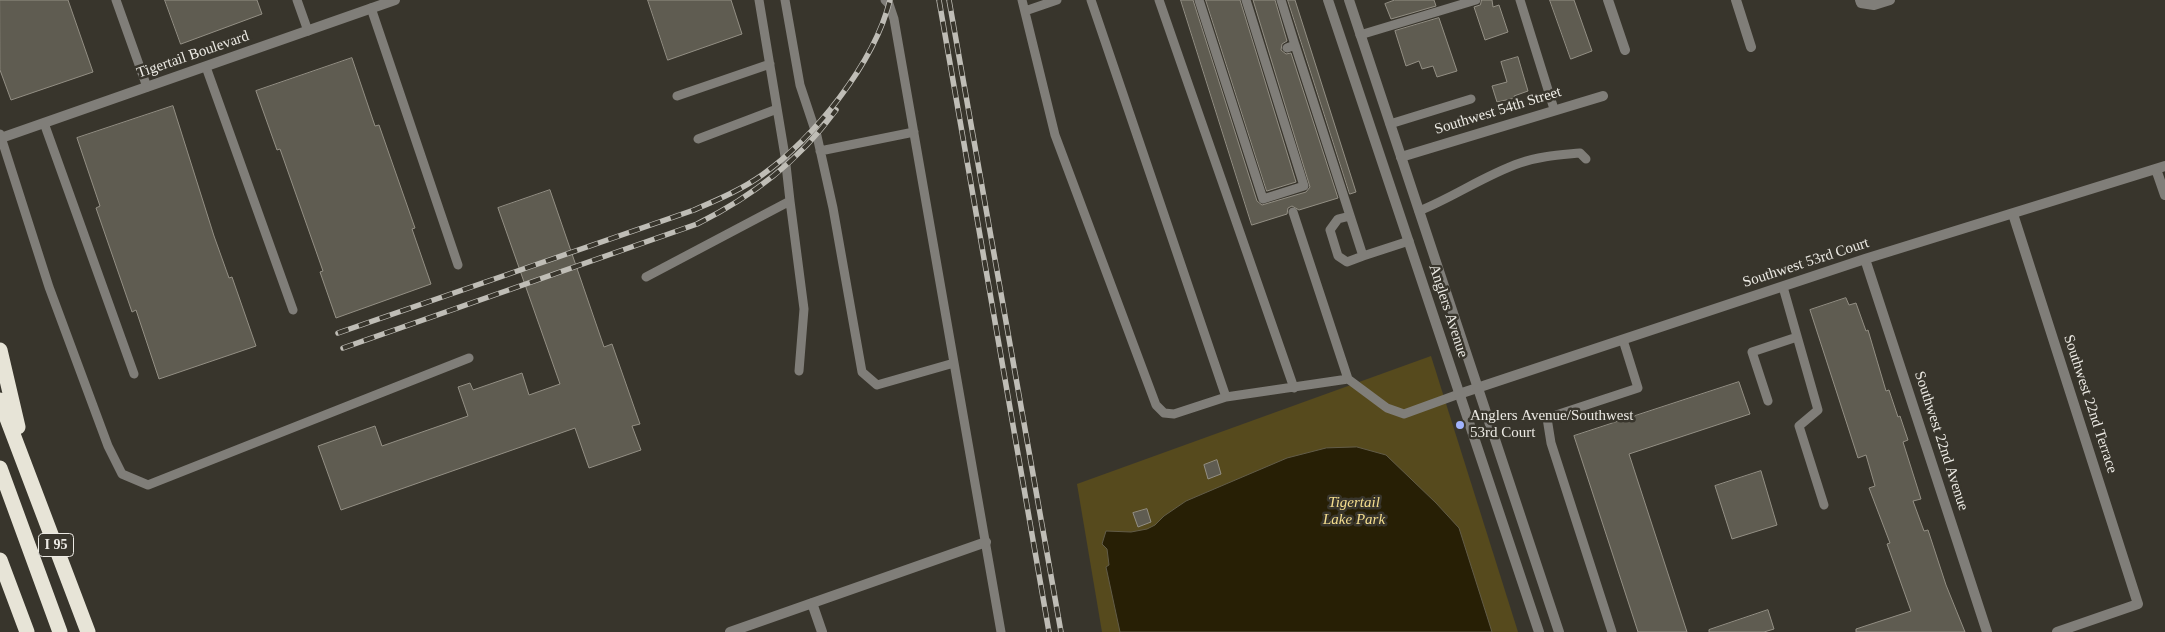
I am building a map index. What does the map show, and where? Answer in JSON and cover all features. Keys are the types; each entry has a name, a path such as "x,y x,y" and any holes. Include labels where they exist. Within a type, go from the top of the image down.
{"highway":[{"path":"0,350 14,402 24,458"},
{"name":"I 95","path":"0,400 24,458 88,632"},
{"path":"0,468 60,632"},
{"path":"0,560 27,632"}],"street":[{"name":"Tigertail Boulevard","path":"1,136 308,32 395,0"},
{"name":"Anglers Avenue","path":"1328,0 1539,632"},
{"name":"Anglers Avenue","path":"1349,0 1559,632"},
{"path":"1608,0 1625,50"},
{"path":"1736,0 1751,47"},
{"path":"1860,1 1874,5 1890,0"},
{"name":"Southwest 54th Street","path":"1402,157 1554,109 1603,96"},
{"path":"2161,167 2165,195"},
{"name":"Southwest 53rd Court","path":"1459,394 1866,259 2161,167"},
{"name":"Southwest 22nd Terrace","path":"2013,214 2138,604 2057,632"},
{"name":"Southwest 22nd Avenue","path":"1866,259 1988,632"},
{"path":"730,632 986,542"},
{"path":"812,603 822,632"}],"lane":[{"path":"116,0 147,87"},
{"path":"297,0 308,32"},
{"path":"759,0 777,109 804,309 799,372"},
{"path":"785,0 800,85 820,151 833,208 862,372 877,385 954,363"},
{"path":"885,0 889,4 894,20 1001,632"},
{"path":"1022,0 1055,135 1156,405 1164,413 1174,414 1226,397 1348,379"},
{"path":"1025,11 1056,0"},
{"path":"1091,0 1226,397"},
{"path":"1159,0 1294,388"},
{"path":"1199,0 1263,199 1304,186 1246,0"},
{"path":"1281,0 1291,46 1363,256"},
{"path":"1360,35 1476,0"},
{"path":"1520,0 1554,109"},
{"path":"371,8 458,266"},
{"path":"677,96 770,64"},
{"path":"206,67 293,310"},
{"path":"1390,124 1470,99"},
{"path":"698,139 777,109"},
{"path":"44,122 134,374"},
{"path":"820,151 914,132"},
{"path":"1,136 50,288 108,446 122,474 148,485 469,358"},
{"path":"1419,211 1442,202 1518,163 1539,157 1580,153 1586,159"},
{"path":"646,277 790,201"},
{"path":"1293,212 1348,379 1387,408 1404,414 1459,394"},
{"path":"1350,216 1338,219 1330,230 1338,256 1348,262 1409,241"},
{"path":"1782,287 1818,410 1799,426 1824,505"},
{"path":"1768,401 1752,352 1797,338"},
{"path":"1612,632 1551,443 1547,418 1638,388 1623,340"}],"green space":[{"name":"Tigertail Lake Park","path":"1431,356 1518,632 1102,632 1077,484"}],"shaded area":[{"name":"Tigertail Lake Park","path":"1357,447 1386,455 1459,528 1492,632 1120,632 1106,567 1109,565 1107,549 1102,544 1106,531 1131,532 1147,529 1186,501 1287,458 1326,448"}],"building":[{"path":"0,0 68,0 93,72 11,100 0,70"},
{"path":"165,0 257,0 262,14 181,44"},
{"path":"648,0 731,0 742,34 668,60"},
{"path":"1181,0 1193,0 1257,201 1262,205 1306,192 1310,187 1253,0 1275,0 1287,41 1282,44 1281,50 1286,54 1291,53 1338,198 1299,210 1292,206 1288,208 1287,214 1252,225"},
{"path":"1206,0 1240,0 1296,182 1267,191"},
{"path":"1288,0 1295,0 1356,192 1350,194"},
{"path":"1395,0 1434,0 1436,6 1391,19 1385,4"},
{"path":"1482,0 1492,0 1493,7 1499,5 1508,32 1485,40 1474,7 1480,5"},
{"path":"1550,0 1574,0 1592,51 1571,59"},
{"path":"1439,18 1457,71 1437,77 1433,66 1422,69 1419,61 1406,66 1395,31"},
{"path":"1518,57 1528,91 1514,96 1515,98 1497,102 1492,86 1507,82 1501,62"},
{"path":"352,58 375,126 379,125 415,228 412,229 431,284 336,318 320,272 323,271 280,149 277,150 256,91"},
{"path":"173,106 214,236 229,278 232,277 256,346 159,379 136,310 132,312 96,208 100,206 77,138"},
{"path":"550,190 604,347 612,344 640,424 632,426 641,450 589,468 575,428 341,510 318,446 375,426 382,446 468,416 458,387 470,383 473,390 522,373 529,395 560,384 498,208"},
{"path":"1846,298 1849,305 1856,303 1866,331 1868,330 1886,391 1889,390 1898,417 1900,416 1908,440 1903,442 1921,499 1913,501 1924,531 1928,530 1946,585 1965,632 1856,632 1856,629 1911,611 1887,544 1890,543 1869,488 1875,486 1866,455 1858,458 1810,310"},
{"path":"1739,382 1750,414 1629,454 1687,632 1638,632 1574,436"},
{"path":"1217,460 1221,474 1208,479 1204,465"},
{"path":"1761,471 1777,525 1732,539 1715,486"},
{"path":"1147,509 1151,522 1138,527 1133,513"},
{"path":"1768,610 1774,629 1764,632 1709,632 1709,630"}],"railway":[{"path":"338,333 694,210 746,185 762,175 802,141 840,98 871,49 890,0"},
{"path":"939,0 1049,632"},
{"path":"949,0 1061,632"},
{"path":"343,348 697,224 737,202 774,176 807,145 836,110"}],"place":[{"name":"Anglers Avenue/Southwest 53rd Court","path":"1460,425"}]}
